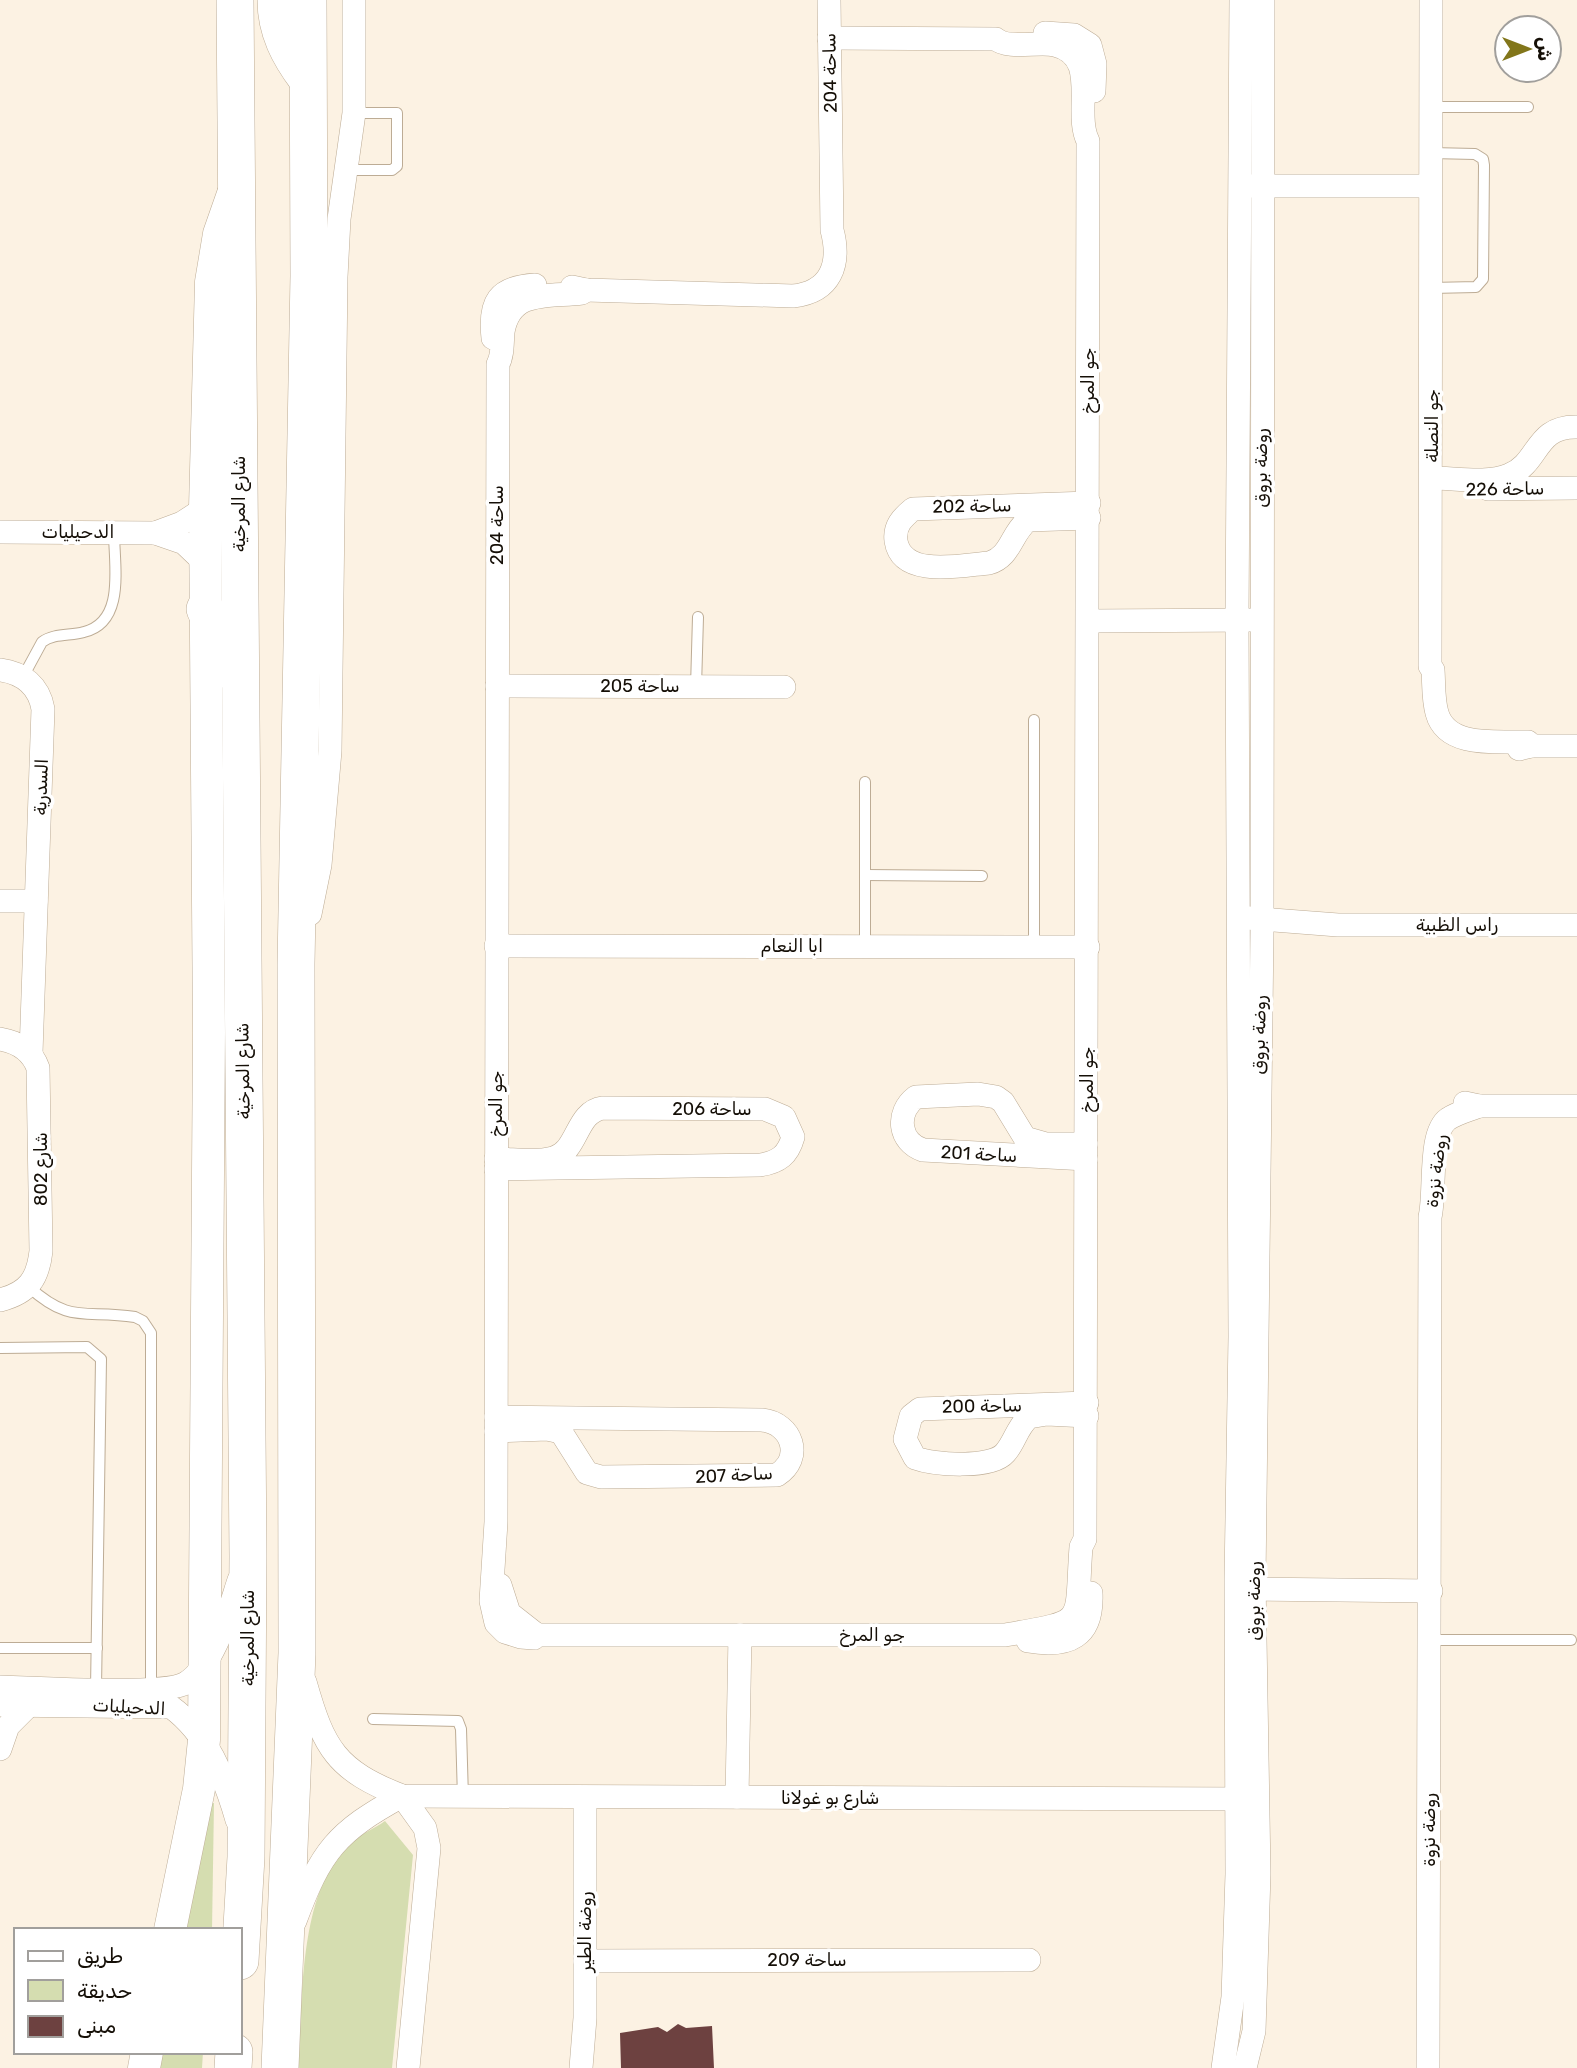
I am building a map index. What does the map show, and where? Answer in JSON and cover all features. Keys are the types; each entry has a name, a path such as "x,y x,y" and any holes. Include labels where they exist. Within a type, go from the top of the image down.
{"highway":[{"name":"شارع المرخية","path":"235,0 248,1556 246,1857 242,1928"},
{"path":"276,0 281,31 289,55 308,80"},
{"path":"280,2068 297,1653 296,964 309,276 308,0"},
{"path":"205,609 239,683"}],"main road":[{"name":"شارع المرخية","path":"170,1928 200,1789 204,1740 208,1528 209,1046 205,508 211,282 219,234 238,180"}],"street":[{"path":"296,964 320,865 330,751 335,277 339,219 354,113 354,0"},
{"name":"ساحة 204","path":"496,686 498,364 505,323 516,303 529,297 582,293 586,290 804,295 816,291 830,279 836,245 832,230 829,0"},
{"name":"روضة بروق","path":"1241,0 1251,186 1249,620 1238,925 1240,1338 1247,1799 1256,1996 1254,2031 1245,2068"},
{"name":"روضة بروق","path":"1251,186 1263,0"},
{"name":"جو النصلة","path":"1431,0 1430,666 1433,670 1436,711 1444,728 1470,739 1528,742 1531,746 1577,746"},
{"name":"جو المرخ","path":"496,686 496,1522 499,1531 502,1600 514,1618 537,1635 1005,1635 1056,1626 1073,1616 1080,1598 1082,1546 1085,1539 1087,1409 1088,141 1082,74 1072,54 1049,44 1003,43 996,39 829,38"},
{"path":"1251,186 1430,186"},
{"name":"ساحة 226","path":"1432,484 1508,476 1522,467 1548,434 1559,428 1577,426"},
{"path":"1534,451 1541,472 1566,488"},
{"name":"ساحة 226","path":"1432,484 1566,488"},
{"path":"993,505 1015,534"},
{"name":"ساحة 202","path":"993,505 1089,511 1028,520 1015,534 1006,554 999,561 989,564 914,564 903,556 897,544 896,530 902,518 913,509 993,505"},
{"name":"الدحيليات","path":"155,533 181,523 205,508"},
{"name":"الدحيليات","path":"0,532 155,533 184,543 205,564"},
{"path":"1089,621 1249,620"},
{"name":"روضة بروق","path":"1245,1589 1262,925 1249,620"},
{"path":"0,670 23,677"},
{"name":"السدرية","path":"23,677 38,691 43,709 42,808 37,840"},
{"name":"السدرية","path":"0,684 19,692 29,712 30,818 37,840"},
{"name":"ساحة 205","path":"496,686 784,687"},
{"name":"شارع 802","path":"29,1287 39,1266 41,1251 40,1079 31,1053 37,840"},
{"path":"0,901 36,901"},
{"name":"راس الظبية","path":"1238,925 1318,929 1338,925 1577,925"},
{"name":"ابا النعام","path":"496,946 1088,947"},
{"path":"0,1039 16,1043 31,1053"},
{"name":"شارع 802","path":"0,1049 19,1059 30,1081 30,1249 22,1272 0,1287"},
{"name":"ساحة 201","path":"987,1094 1003,1102 1025,1138 1086,1151 991,1154 934,1151 914,1147 905,1136 905,1110 909,1102 924,1095 987,1094"},
{"name":"روضة نزوة","path":"1428,2068 1431,1591 1430,1217 1425,1199 1426,1131 1436,1110 1454,1102 1479,1106 1577,1106"},
{"name":"ساحة 206","path":"603,1108 765,1109 784,1117 793,1137 785,1155 770,1163 600,1168 496,1164 553,1158 567,1150 589,1115 603,1108"},
{"path":"991,1154 1006,1141 1013,1122"},
{"path":"577,1133 584,1154 600,1168"},
{"path":"0,1300 18,1295 29,1287"},
{"path":"993,1405 1006,1419 1014,1437"},
{"name":"ساحة 200","path":"993,1405 1087,1409 1037,1415 1024,1422 1002,1457 982,1464 924,1462 909,1451 906,1426 911,1416 920,1409 993,1405"},
{"path":"575,1451 580,1432 595,1418"},
{"name":"ساحة 207","path":"595,1418 774,1421 789,1434 791,1460 786,1470 766,1476 601,1478 587,1473 565,1436 555,1430 496,1424 595,1418"},
{"name":"الدحيليات","path":"0,1687 151,1689 187,1683 204,1665 220,1634 248,1556"},
{"path":"1245,1589 1431,1591"},
{"path":"737,1797 740,1635"},
{"name":"شارع بو غولانا","path":"297,1653 323,1737 344,1766 359,1778 402,1796 1247,1799"},
{"name":"الدحيليات","path":"0,1705 171,1707 204,1740 230,1795 246,1857"},
{"path":"0,1749 8,1726 27,1706"},
{"path":"286,1943 309,1882 343,1832 402,1796 425,1828 429,1848 408,2068"},
{"name":"روضة الطير","path":"581,2068 585,1961 585,1797"},
{"name":"روضة بروق","path":"1223,2068 1233,1997 1247,1799"},
{"name":"ساحة 209","path":"585,1961 1029,1960"}],"lane":[{"path":"1431,107 1528,107"},
{"path":"348,170 392,170 397,166 397,113 354,113"},
{"path":"1431,153 1480,155 1483,159 1484,178 1481,283 1469,288 1431,288"},
{"path":"23,677 38,646 47,638 87,632 104,622 110,614 114,585 114,532"},
{"path":"696,687 698,617"},
{"path":"1034,720 1034,947"},
{"path":"865,782 865,946"},
{"path":"865,875 982,876"},
{"path":"29,1287 48,1305 63,1312 135,1317 143,1321 151,1333 151,1689"},
{"path":"0,1348 87,1347 96,1351 101,1359 96,1689"},
{"path":"1430,1640 1571,1640"},
{"path":"0,1648 97,1648"},
{"path":"373,1719 458,1721 461,1729 463,1798"}],"green space":[{"path":"214,1803 212,1928 181,1928 203,1804"},
{"path":"385,1821 413,1855 392,2068 298,2068 306,1950 320,1891 332,1866 348,1845"},
{"path":"158,2054 203,2054 202,2068 155,2068"}],"building":[{"path":"678,2024 686,2028 712,2026 714,2068 621,2068 620,2033 658,2027 667,2032"}]}
